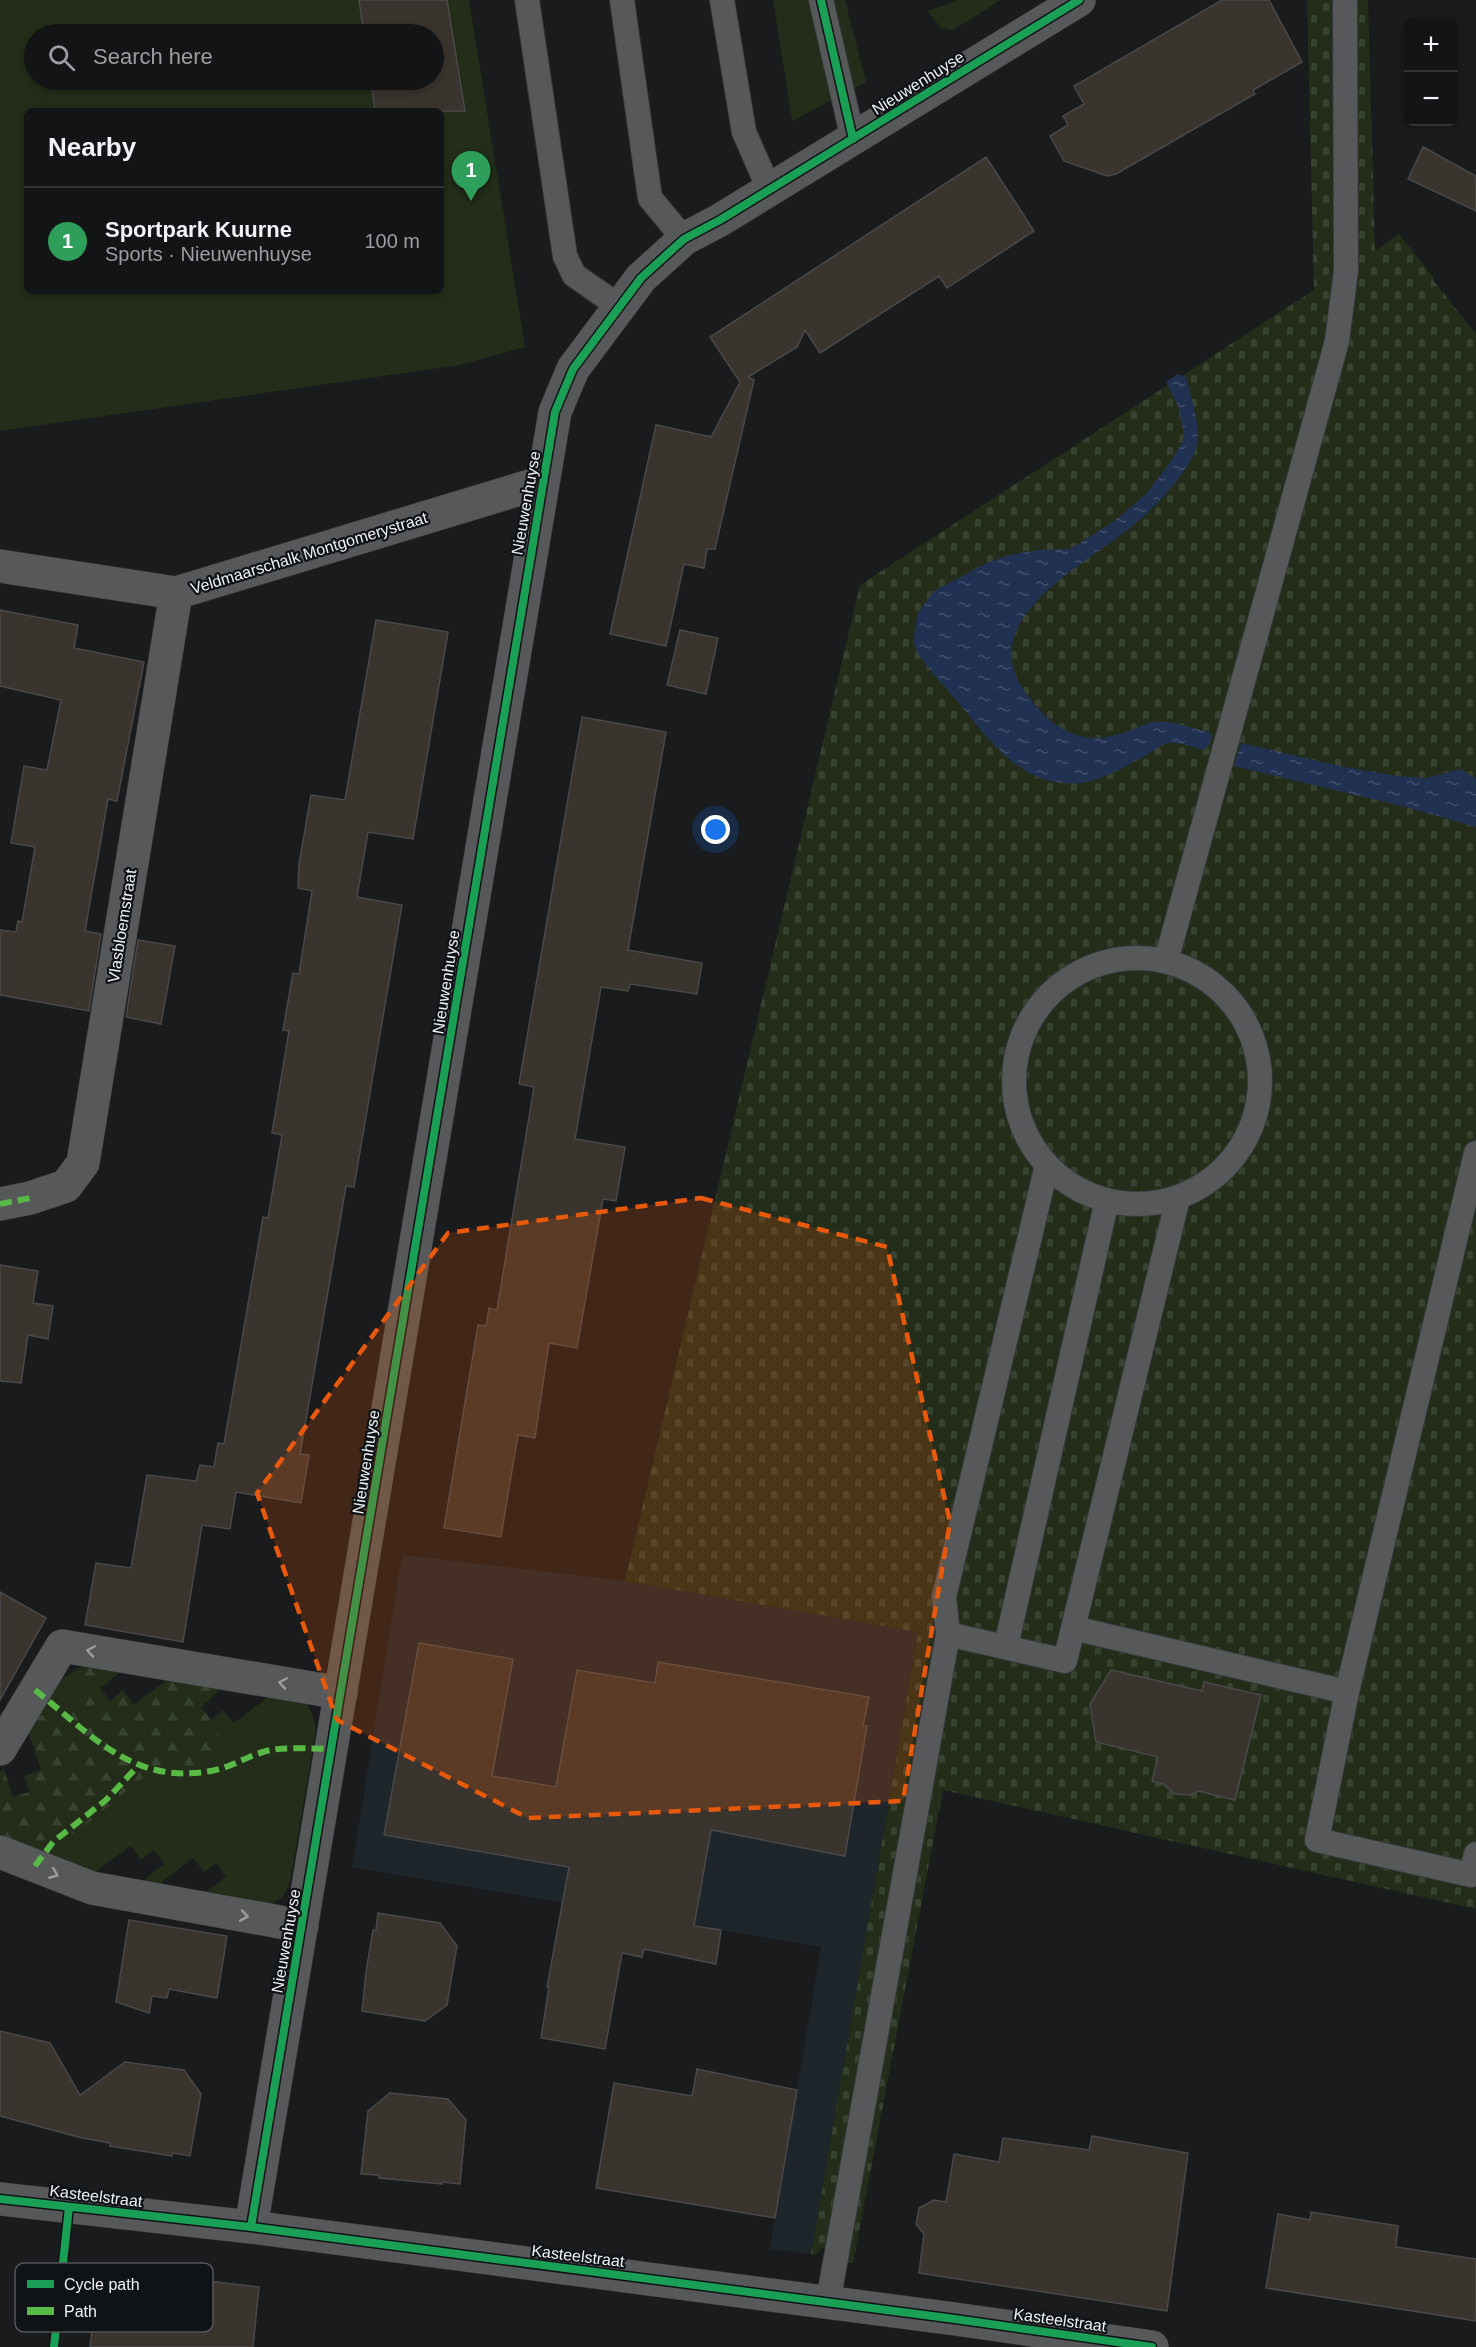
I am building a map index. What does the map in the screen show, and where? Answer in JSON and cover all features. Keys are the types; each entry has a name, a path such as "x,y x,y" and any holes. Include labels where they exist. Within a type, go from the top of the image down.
{"street":[{"name":"Nieuwenhuyse","path":"251,2228 555,412 573,369 641,278 684,239 853,139 1078,0"},
{"name":"Veldmaarschalk Montgomerystraat","path":"0,566 176,593 543,482"},
{"name":"Vlasbloemstraat","path":"0,1204 30,1198 66,1186 83,1163 176,593"},
{"path":"0,1749 62,1646 341,1693"},
{"name":"Nieuwenhuyse","path":"0,1852 92,1888 302,1926"},
{"name":"Kasteelstraat","path":"0,2199 251,2228 828,2302 1152,2347"}],"lane":[{"path":"527,0 565,256 574,275 620,307"},
{"path":"622,0 650,198 684,239"},
{"path":"722,0 744,132 769,189"},
{"path":"821,0 853,139"},
{"path":"1166,961 1337,341 1346,272 1345,0"},
{"path":"1137,958 1166,961 1196,972 1227,997 1250,1030 1260,1070 1260,1090 1250,1129 1240,1147 1213,1177 1178,1198 1138,1204 1107,1200 1079,1189 1047,1165 1025,1130 1018,1111 1015,1091 1018,1051 1034,1014 1062,984 1097,964 1137,958"},
{"path":"1476,1153 1347,1692 1317,1840 1471,1875 1476,1854"},
{"path":"828,2302 948,1634 944,1597 1047,1165"},
{"path":"948,1634 1065,1661 1178,1198"},
{"path":"1006,1646 1107,1200"},
{"path":"1073,1628 1347,1692"}],"highlighted area":[{"path":"701,1198 887,1247 950,1522 903,1801 528,1818 337,1720 257,1493 448,1233"}],"shaded area":[{"path":"402,1555 625,1581 918,1632 811,2254 770,2249 821,1947 352,1867"}],"green space":[{"path":"0,0 469,0 525,347 460,365 0,431"},
{"path":"773,0 845,0 866,82 792,121"},
{"path":"957,0 1001,0 953,30 940,27 928,11"},
{"path":"1307,0 1368,0 1375,251 1399,234 1476,334 1476,1909 943,1790 853,2263 848,2263 842,2251 822,2248 815,2255 811,2254 918,1632 625,1581 860,585 1314,290"},
{"path":"89,1662 77,1679 85,1704 67,1717 48,1714 31,1717 48,1687"},
{"path":"89,1662 125,1668 100,1688 110,1701 123,1690 134,1705 168,1679 226,1685 201,1707 211,1720 223,1710 214,1762 194,1771 156,1772 137,1782 76,1833 40,1850 0,1837 0,1772 3,1767 13,1797 29,1792 24,1776 41,1770 26,1725 31,1717 48,1714 67,1717 84,1704 77,1679"},
{"path":"273,1693 307,1704 313,1715 316,1730 290,1882 282,1898 269,1905 200,1896 226,1877 216,1863 204,1872 193,1858 154,1888 138,1885 164,1864 154,1850 141,1860 131,1846 91,1875 40,1850 109,1804 137,1782 156,1772 194,1771 214,1762 223,1710 234,1723"}],"water":[{"path":"1178,374 1186,377 1198,428 1197,446 1189,464 1168,492 1143,517 1043,595 1024,617 1013,640 1013,665 1025,692 1054,724 1069,732 1085,737 1101,738 1124,733 1149,723 1162,722 1176,723 1209,732 1212,737 1204,750 1179,743 1165,744 1114,772 1087,782 1061,783 1043,779 1012,762 999,750 929,669 918,654 913,641 918,613 934,591 989,562 1009,555 1038,550 1070,549 1113,522 1146,494 1183,441 1183,428 1178,406 1166,382"},
{"path":"1241,743 1339,766 1397,776 1426,778 1461,769 1476,779 1476,827 1406,807 1234,766"}],"building":[{"path":"359,0 447,0 465,111 444,111 444,108 375,108 372,90 444,90 444,24 363,24"},
{"path":"1222,0 1269,0 1302,62 1253,90 1255,94 1116,174 1107,176 1064,161 1050,136 1068,125 1063,116 1084,104 1074,86"},
{"path":"1423,147 1476,176 1476,211 1408,179"},
{"path":"986,157 1034,231 947,288 939,276 820,353 805,330 797,347 748,377 754,380 715,549 707,549 704,568 684,564 666,646 610,634 656,425 711,437 740,382 710,337"},
{"path":"0,610 78,625 74,648 144,662 117,801 108,799 85,931 101,934 89,1011 0,995 0,930 16,932 18,921 22,922 35,847 11,843 24,766 47,770 61,700 0,686"},
{"path":"376,620 448,632 413,839 368,832 357,897 402,905 354,1187 346,1186 300,1454 309,1455 301,1503 236,1492 230,1529 202,1525 183,1642 85,1625 96,1563 131,1568 147,1475 196,1481 200,1465 214,1467 218,1443 224,1444 263,1217 268,1218 282,1135 272,1133 289,1031 283,1030 293,973 299,974 312,891 298,888 299,864 311,795 345,800"},
{"path":"680,630 718,638 706,694 667,685"},
{"path":"582,717 666,732 628,950 702,963 697,994 630,984 628,991 601,987 575,1139 625,1147 616,1201 603,1199 577,1348 549,1343 535,1438 518,1435 501,1537 444,1528 478,1325 486,1326 489,1308 497,1310 534,1087 519,1084"},
{"path":"138,940 175,946 161,1024 126,1017"},
{"path":"0,1265 38,1271 33,1303 53,1306 48,1339 28,1335 21,1383 0,1381"},
{"path":"0,1592 46,1618 0,1700"},
{"path":"419,1643 513,1659 492,1776 556,1787 577,1670 655,1683 658,1662 869,1697 863,1726 867,1726 845,1856 711,1830 694,1926 721,1930 716,1964 644,1949 642,1957 622,1953 605,2049 541,2038 549,1987 547,1987 569,1867 384,1835"},
{"path":"1111,1670 1202,1691 1204,1682 1261,1695 1235,1800 1198,1791 1190,1795 1175,1794 1163,1784 1152,1781 1158,1757 1096,1742 1090,1704"},
{"path":"378,1913 440,1923 457,1946 447,2005 425,2021 362,2011 366,1972"},
{"path":"129,1920 227,1936 217,1998 169,1989 167,1998 152,1996 149,2013 116,2002"},
{"path":"0,2031 50,2043 80,2095 125,2062 184,2070 201,2094 190,2156 173,2153 172,2156 110,2146 110,2143 82,2138 0,2116"},
{"path":"697,2069 797,2090 775,2218 596,2188 614,2083 692,2096"},
{"path":"390,2093 448,2099 466,2120 460,2184 379,2178 379,2175 361,2174 368,2111"},
{"path":"1092,2136 1188,2153 1167,2311 919,2273 924,2234 916,2224 919,2208 934,2200 946,2202 954,2154 999,2162 1003,2138 1089,2150"},
{"path":"1311,2212 1398,2226 1396,2247 1476,2259 1476,2321 1266,2288 1278,2214 1310,2220"},
{"path":"213,2282 259,2287 253,2347 90,2347 92,2332 213,2332"}],"marked path":[{"path":"0,1204 30,1198"},
{"path":"35,1690 115,1753 158,1771 183,1773 211,1771 270,1750 332,1749"},
{"path":"35,1866 53,1842 106,1800 138,1766"}],"cycle path":[{"path":"821,0 853,139"},
{"path":"251,2227 555,412 573,369 641,278 684,239 720,220 1079,0"},
{"path":"0,2199 251,2227 1152,2347"},
{"path":"63,2263 69,2207"},
{"path":"54,2347 56,2332"}],"place":[{"name":"Sportpark Kuurne","path":"471,201"}]}
